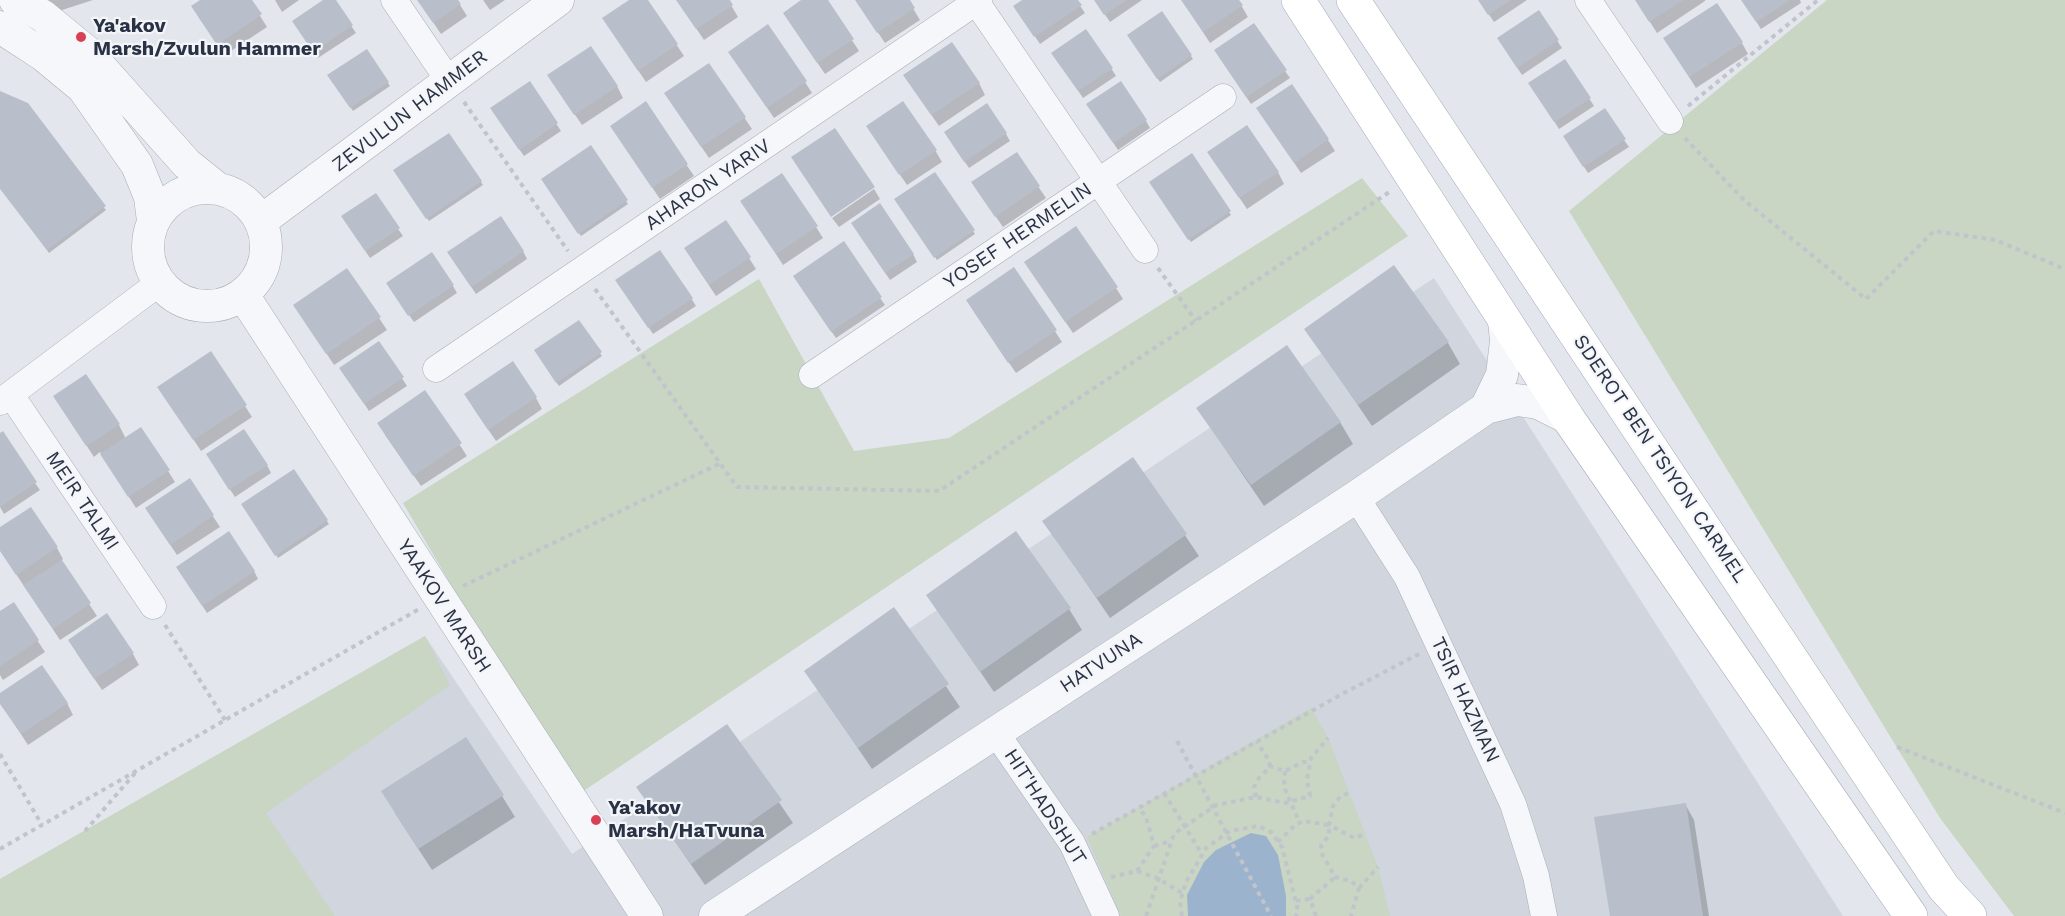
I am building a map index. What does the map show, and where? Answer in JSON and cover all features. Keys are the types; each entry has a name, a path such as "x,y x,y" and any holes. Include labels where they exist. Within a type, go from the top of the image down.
{"main road":[{"path":"1298,0 1568,418 1911,916"},
{"name":"SDEROT BEN TSIYON CARMEL","path":"1353,0 1944,888 1970,916"}],"street":[{"path":"15,0 43,16 86,51 187,164 217,188"},
{"path":"394,0 450,81"},
{"name":"ZEVULUN HAMMER","path":"261,221 558,0"},
{"path":"1588,0 1670,121"},
{"path":"977,1 1144,250"},
{"name":"AHARON YARIV","path":"436,369 977,1"},
{"path":"0,27 43,55 82,88 137,165 150,197 153,221 147,253 159,283 173,296 189,304 208,307 226,303 243,295 254,284 263,269 267,253 266,237 261,221 250,206 235,194 217,188 198,188 180,194 164,205 153,221"},
{"name":"YOSEF HERMELIN","path":"812,375 1223,97"},
{"path":"6,399 159,283"},
{"name":"YAAKOV MARSH","path":"243,295 647,916"},
{"name":"HATVUNA","path":"1486,408 1502,375 1506,341 1504,321"},
{"name":"MEIR TALMI","path":"6,399 153,606"},
{"name":"HATVUNA","path":"715,916 1356,497 1486,408 1517,400 1538,403 1568,418"},
{"name":"TSIR HAZMAN","path":"1356,497 1407,577 1513,804 1536,876 1544,916"},
{"name":"HIT'HADSHUT","path":"996,732 1054,814 1082,860 1106,916"}],"path":[{"path":"1818,0 1670,121 1744,200 1866,299 1935,231 1995,240 2065,269"},
{"path":"1144,250 1196,321"},
{"path":"0,849 438,598 719,464"},
{"path":"153,606 225,720"},
{"path":"1087,837 1392,667 1439,644"},
{"path":"1146,916 1157,878 1174,834 1213,808 1256,797 1284,803 1310,796 1307,780 1310,762 1328,738"},
{"path":"1177,741 1271,916"},
{"path":"1257,742 1265,752 1269,766"},
{"path":"1897,747 2065,813"},
{"path":"0,754 42,825"},
{"path":"1269,766 1285,771 1303,762 1310,762"},
{"path":"1256,797 1254,787 1269,766"},
{"path":"85,831 139,770"},
{"path":"1285,771 1284,787 1300,823"},
{"path":"1164,793 1202,854"},
{"path":"1348,793 1340,797 1333,806 1329,835 1322,846 1322,854 1335,877 1351,881 1359,888"},
{"path":"1139,808 1146,818 1154,846"},
{"path":"1278,842 1300,823 1329,825 1354,838 1365,834"},
{"path":"1182,916 1180,902 1182,893 1194,864 1202,854 1227,833 1244,826 1258,826 1271,832 1278,842 1296,901 1298,910 1296,916"},
{"path":"1137,871 1154,846 1171,841"},
{"path":"1351,916 1359,888 1378,867"},
{"path":"1094,886 1111,877 1137,871 1157,878 1182,893"},
{"path":"1296,901 1311,899 1335,877"},
{"path":"1311,899 1316,916"}],"shaded area":[{"path":"1434,278 1843,916 0,916 0,879 425,636 572,854"}],"green space":[{"path":"1827,0 2065,0 2065,916 2014,916 1940,818 1569,211"},
{"path":"1362,178 1408,236 582,792 457,595 403,503 759,279 854,451 949,438"},
{"path":"425,636 450,685 266,813 335,916 0,916 0,879"},
{"path":"1311,708 1328,738 1378,867 1390,916 1121,916 1087,837"}],"water":[{"path":"1251,833 1266,836 1278,855 1286,896 1286,916 1188,916 1187,895 1204,862 1216,850"}],"building":[{"path":"200,0 252,0 262,14 217,45 191,6"},
{"path":"323,0 336,0 353,25 313,52 292,21"},
{"path":"417,0 458,0 461,4 433,23"},
{"path":"629,0 648,0 678,44 638,71 602,18"},
{"path":"676,0 730,0 733,5 696,29"},
{"path":"801,0 828,0 854,39 817,63 783,13"},
{"path":"855,0 910,0 915,8 877,33"},
{"path":"1022,0 1078,0 1082,5 1034,37 1013,6"},
{"path":"1094,0 1127,0 1104,15"},
{"path":"1181,0 1239,0 1243,5 1203,32"},
{"path":"1478,0 1511,0 1488,15"},
{"path":"1635,0 1683,0 1649,22"},
{"path":"1741,0 1790,0 1756,22"},
{"path":"1717,3 1743,42 1689,77 1663,38"},
{"path":"1539,10 1559,40 1517,68 1497,38"},
{"path":"1162,11 1192,55 1157,79 1127,35"},
{"path":"1254,23 1287,70 1246,97 1214,50"},
{"path":"768,24 807,81 767,108 728,52"},
{"path":"1086,29 1113,68 1078,91 1051,53"},
{"path":"952,42 980,83 931,115 903,75"},
{"path":"591,46 618,86 574,115 547,75"},
{"path":"367,49 389,82 350,108 327,75"},
{"path":"1565,59 1591,98 1554,122 1528,83"},
{"path":"709,63 746,117 701,147 664,93"},
{"path":"530,81 558,123 519,150 490,108"},
{"path":"1121,81 1147,120 1113,143 1086,104"},
{"path":"1292,84 1329,139 1294,163 1256,108"},
{"path":"0,91 28,103 106,206 47,250 0,189"},
{"path":"646,101 688,164 652,188 610,126"},
{"path":"903,101 937,150 899,175 866,126"},
{"path":"987,103 1007,133 964,162 944,132"},
{"path":"1605,108 1626,139 1583,167 1563,136"},
{"path":"1247,125 1279,172 1239,198 1207,152"},
{"path":"835,128 875,187 831,217 791,157"},
{"path":"449,133 482,181 426,219 393,170"},
{"path":"591,145 628,200 578,234 541,179"},
{"path":"1017,152 1040,186 995,217 971,182"},
{"path":"1192,153 1231,211 1188,240 1149,182"},
{"path":"935,172 975,230 934,258 894,199"},
{"path":"782,173 818,226 776,254 740,201"},
{"path":"376,193 400,228 365,251 341,216"},
{"path":"880,203 914,254 885,273 851,223"},
{"path":"501,216 524,251 471,287 447,252"},
{"path":"726,220 751,257 709,285 684,248"},
{"path":"1076,226 1118,287 1065,322 1024,262"},
{"path":"844,241 882,297 831,332 793,276"},
{"path":"660,250 693,298 648,328 615,280"},
{"path":"432,252 454,285 408,316 386,283"},
{"path":"1394,265 1449,342 1358,405 1304,329"},
{"path":"1014,267 1057,330 1008,363 966,300"},
{"path":"347,268 381,317 326,354 293,305"},
{"path":"579,320 602,352 556,383 534,350"},
{"path":"379,341 404,377 364,404 339,368"},
{"path":"1287,345 1341,422 1251,485 1196,408"},
{"path":"211,351 247,405 193,440 157,387"},
{"path":"513,361 537,397 488,430 464,394"},
{"path":"86,374 120,424 86,446 53,396"},
{"path":"425,390 462,443 413,476 377,423"},
{"path":"141,427 170,470 128,497 100,454"},
{"path":"244,429 268,465 229,490 206,454"},
{"path":"3,431 37,482 0,507 0,433"},
{"path":"1133,457 1187,534 1097,598 1042,521"},
{"path":"294,469 328,520 275,556 241,504"},
{"path":"190,478 214,515 170,545 145,508"},
{"path":"31,507 58,547 16,575 0,551 0,527"},
{"path":"229,531 255,571 202,606 176,567"},
{"path":"1016,531 1071,608 980,672 926,595"},
{"path":"62,560 91,603 53,629 23,585"},
{"path":"14,602 39,640 0,666 0,611"},
{"path":"894,607 949,684 858,748 804,671"},
{"path":"107,613 134,653 94,679 68,640"},
{"path":"42,665 68,703 21,734 0,704 0,693"},
{"path":"727,724 782,800 691,864 636,787"},
{"path":"466,737 504,795 418,849 381,791"},
{"path":"1686,803 1703,916 1610,916 1594,817"}],"place":[{"name":"Ya'akov Marsh/Zvulun Hammer","path":"81,37"},
{"name":"Ya'akov Marsh/HaTvuna","path":"596,820"}]}
